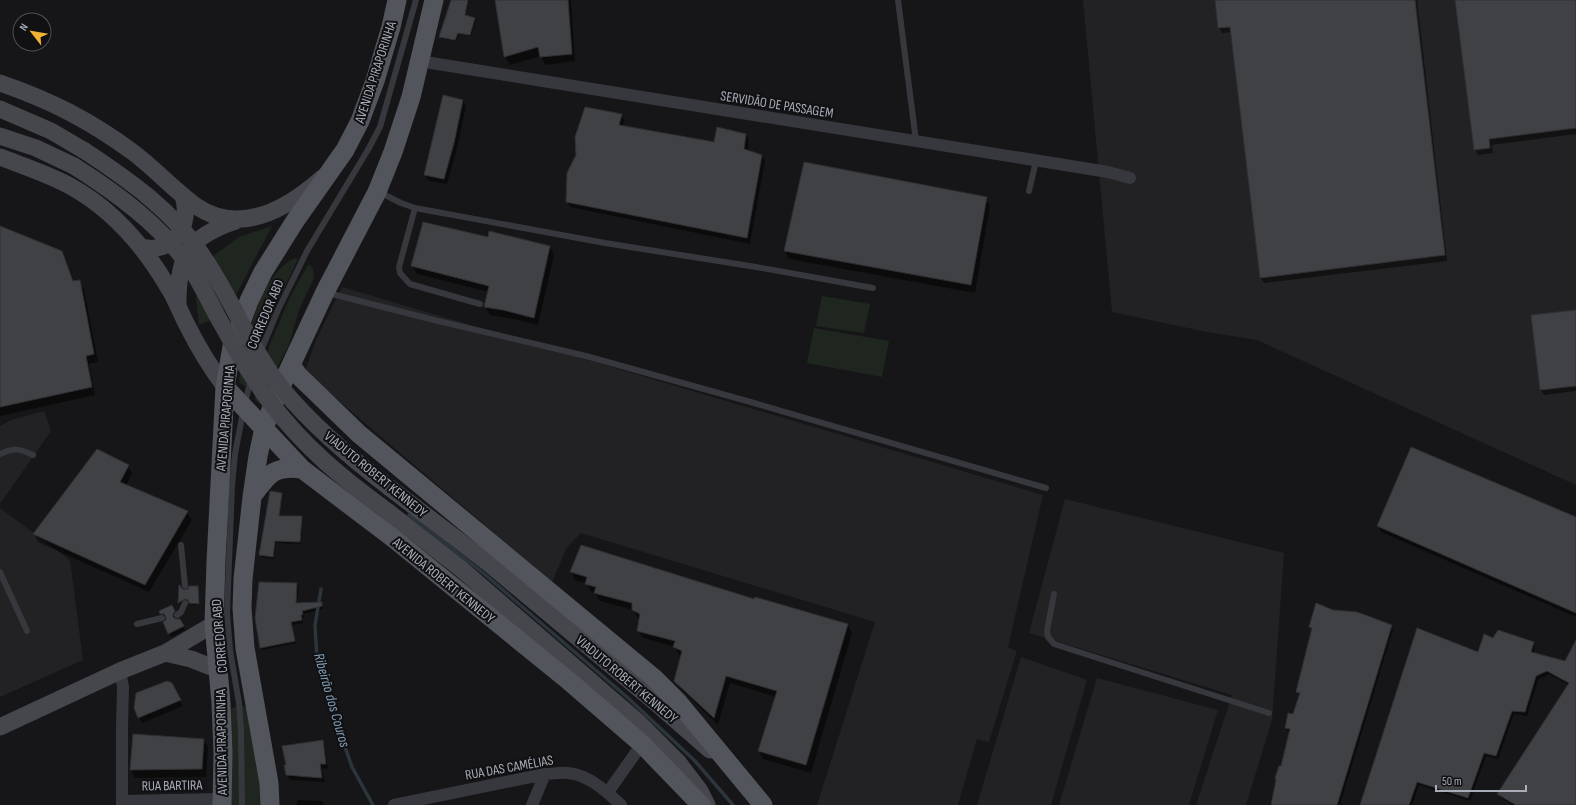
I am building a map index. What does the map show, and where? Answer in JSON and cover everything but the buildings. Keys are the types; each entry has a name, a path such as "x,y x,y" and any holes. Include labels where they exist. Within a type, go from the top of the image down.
{"main road":[{"name":"AVENIDA PIRAPORINHA","path":"222,802 223,754 219,670 214,624 225,387 232,347 249,301 263,272 291,227 331,170 355,132 367,106 397,0"},
{"path":"270,805 269,784 246,648 242,608 243,579 252,496 264,428 276,397 325,292 377,192 393,152 410,97 434,0"},
{"path":"0,82 78,115 134,153 196,206 220,217 239,220"},
{"name":"VIADUTO ROBERT KENNEDY","path":"0,109 62,137 118,173 152,199 186,234 201,253 262,360 296,404 347,454 487,562 621,673 734,770"},
{"name":"VIADUTO ROBERT KENNEDY","path":"0,136 36,148 74,166 106,187 140,213 189,267 260,388 311,449 335,472 460,568 605,693 655,738 678,762 700,791 708,805"},
{"name":"AVENIDA ROBERT KENNEDY","path":"0,157 49,176 70,186 90,198 118,222 141,247 163,278 207,362 225,387 302,469 393,538 569,681 642,744 701,805"},
{"path":"178,306 178,280 184,259 193,246 206,233 239,220 252,218 275,210 298,196 331,170"},
{"path":"141,247 151,249 159,248 165,246 175,238 183,227 186,218 186,207 183,196"},
{"path":"291,365 298,375 359,434 434,498 539,582 654,678 678,702 709,738 763,805"},
{"path":"317,481 320,462 327,450 342,438 349,435 359,434"},
{"path":"252,496 265,479 277,470 286,467 302,469"},
{"path":"0,727 120,671 165,652 214,624"},
{"path":"165,652 191,659 219,670"}],"street":[{"name":"SERVIDÃO DE PASSAGEM","path":"419,61 1108,172 1130,178"},
{"path":"120,671 123,687 122,803"},
{"path":"608,792 642,744"},
{"name":"RUA DAS CAMÉLIAS","path":"394,805 545,774 566,773 576,774 587,778 608,792 621,805"},
{"path":"532,805 545,774"},
{"name":"RUA BARTIRA","path":"122,803 222,802"}],"lane":[{"name":"CORREDOR ABD","path":"242,805 241,730 239,703 230,650 227,613 232,486 235,454 244,406 251,378 278,310 291,282 316,235 369,148 380,127 416,0"},
{"path":"898,0 916,141"},
{"path":"1029,191 1036,161"},
{"path":"377,192 415,208 605,243 756,267 873,288"},
{"path":"415,208 400,267 400,274 410,284 480,304"},
{"path":"325,292 434,320 586,356 1046,488"},
{"path":"0,454 14,449 19,449 33,454"},
{"path":"181,545 185,586"},
{"path":"0,572 27,631"},
{"path":"1054,594 1047,631 1048,637 1054,644 1269,713"},
{"path":"177,615 181,612 185,603"},
{"path":"137,624 162,618"}],"shaded area":[{"path":"1083,0 1576,0 1576,485 1257,340 1207,332 1112,312"},
{"path":"272,226 235,297 212,320 199,325 196,297 199,281 213,256 239,237"},
{"path":"295,258 298,259 276,305 246,387 240,383 239,380 245,349 256,312 263,294 272,279 283,266"},
{"path":"308,265 310,265 313,270 314,278 299,310 289,345 277,368 264,404 262,405 255,400 255,396 270,344 290,297"},
{"path":"342,287 1043,495 1008,647 1017,651 989,742 977,739 958,805 817,805 875,622 581,533 567,547 552,582 307,374 306,368 317,338"},
{"path":"822,296 870,304 864,333 816,326"},
{"path":"814,328 889,341 882,377 807,363"},
{"path":"44,411 51,431 0,504 0,426 11,420"},
{"path":"1065,499 1284,553 1272,720 1246,805 1196,805 1232,695 1029,633"},
{"path":"0,508 70,560 83,660 0,697"},
{"path":"1021,657 1087,680 1051,805 977,805"},
{"path":"1097,678 1218,710 1189,805 1059,805"},
{"path":"242,704 255,718 264,805 228,805 228,710"}],"waterway":[{"path":"409,515 482,572 628,698 695,761 733,805"},
{"name":"Ribeirão dos Couros","path":"321,589 315,625 317,660 325,689 352,767 373,805"}]}
